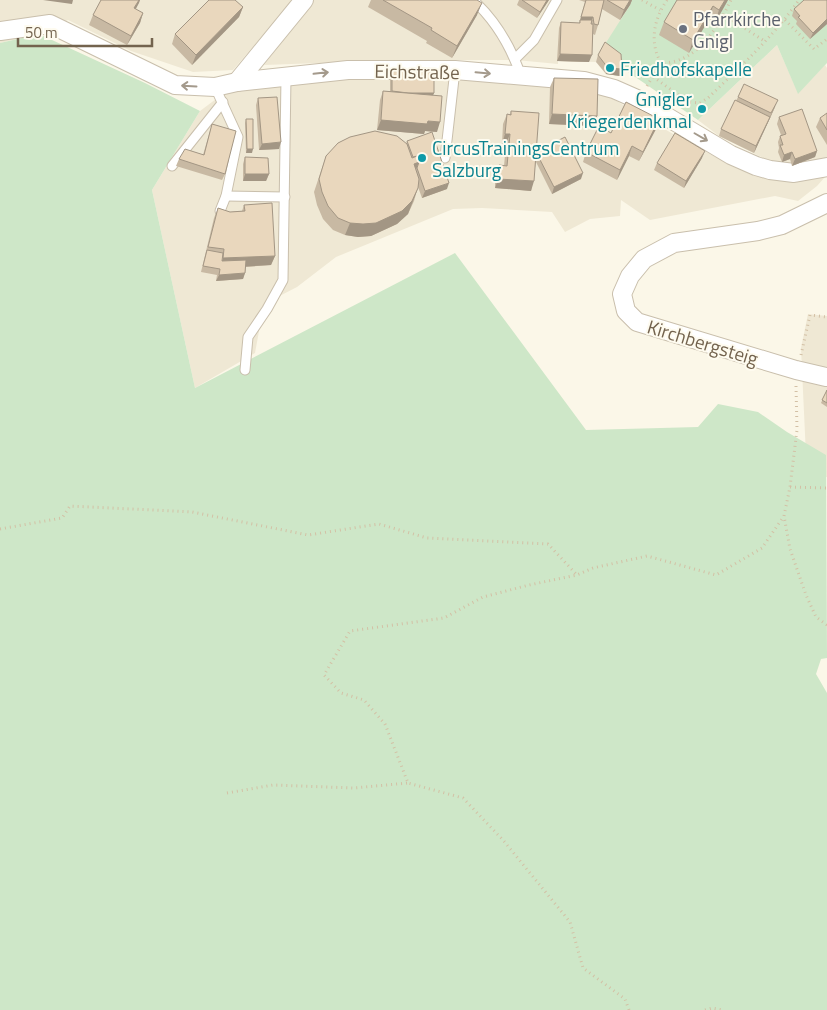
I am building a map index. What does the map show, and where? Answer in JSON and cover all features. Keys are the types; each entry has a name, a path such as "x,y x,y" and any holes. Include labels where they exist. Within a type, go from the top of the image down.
{"street":[{"path":"237,82 304,0"},
{"name":"Eichstraße","path":"0,31 50,24 175,85 219,95 237,82 348,70 455,70 567,79 599,84 639,100 731,155 756,166 794,173 827,166"},
{"name":"Kirchbergsteig","path":"826,377 796,370 637,322 626,311 622,294 630,276 644,259 674,243 770,229 795,220 827,203"}],"lane":[{"path":"473,0 490,18 505,40 521,76"},
{"path":"515,59 534,40 557,0"},
{"path":"445,158 455,70"},
{"path":"245,370 248,337 283,280 286,77"},
{"path":"172,166 219,95"},
{"path":"219,95 238,137 226,196 220,211"},
{"path":"226,196 284,198"}],"path":[{"path":"642,0 660,10"},
{"path":"661,62 653,42 655,25 666,0"},
{"path":"661,62 671,63 686,57 696,50 708,38 724,15 731,0"},
{"path":"622,61 652,76 688,102 700,103 708,98 766,42 799,0"},
{"path":"724,15 766,42"},
{"path":"785,20 814,49 827,39"},
{"path":"639,100 661,62"},
{"path":"803,348 810,315 827,317"},
{"path":"796,370 797,430 790,487 784,516 790,549 806,595 816,617 827,626"},
{"path":"790,487 827,488"},
{"path":"0,529 62,518 70,506 192,512 308,535 379,524 427,538 548,544 577,575"},
{"path":"408,783 385,724 364,700 341,693 324,676 350,631 444,618 484,597 646,556 716,575 762,548 784,516"},
{"path":"227,793 273,785 354,788 408,783 463,798 503,840 570,922 583,968 626,999 629,1010"},
{"path":"705,1010 712,1008 723,1010"}],"shaded area":[{"path":"0,0 293,0 233,70 193,72 131,51 68,20 39,34 0,43"},
{"path":"314,0 623,0 630,5 596,62 558,61 558,64 516,60 404,60 264,65"},
{"path":"777,45 798,93 825,65 827,68 827,158 792,166 767,160 719,136 698,120"},
{"path":"444,74 594,88 736,168 780,178 825,177 798,201 775,196 650,220 621,200 620,216 590,219 565,232 552,212 482,208 453,209 336,257 297,287 264,304 255,353 195,388 152,190 200,111 224,93 326,78"},
{"path":"808,314 827,316 827,477 807,477 801,348"}],"green space":[{"path":"623,0 827,0 827,63 798,94 777,45 698,120 628,72 620,70 620,76 606,74 602,49 630,5"},
{"path":"39,34 145,83 200,111 152,190 195,388 455,253 586,430 698,427 718,404 758,412 826,455 827,658 821,659 816,674 827,693 827,1010 0,1010 0,43"}],"building":[{"path":"101,0 139,0 134,8 143,13 131,36 93,15"},
{"path":"209,0 235,0 243,7 196,55 175,34"},
{"path":"383,0 477,0 482,3 457,46 431,30 432,28"},
{"path":"522,0 547,0 540,12"},
{"path":"586,0 604,0 598,25 594,24 593,17 581,17"},
{"path":"607,0 630,0 624,10"},
{"name":"Pfarrkirche Gnigl","path":"677,0 725,0 719,10 713,6 693,40 664,22"},
{"path":"804,0 827,0 827,19 813,33 798,17 800,16 794,9"},
{"path":"580,20 592,20 592,55 560,54 561,22 580,23"},
{"path":"605,42 621,54 622,69 608,68 598,55"},
{"path":"392,71 434,72 434,93 392,91"},
{"path":"554,78 598,79 597,116 552,114"},
{"path":"744,84 778,100 771,113 738,97"},
{"path":"383,91 442,96 440,122 428,121 427,124 381,120"},
{"path":"277,97 281,142 262,144 258,98"},
{"path":"735,100 770,117 756,146 721,129"},
{"path":"626,102 659,119 643,152 632,146 620,170 586,152 599,126 611,133"},
{"path":"802,109 817,151 795,159 792,152 784,155 780,145 783,145 780,136 786,134 779,117"},
{"path":"511,111 539,113 534,181 498,179 499,165 507,166 510,134 505,134 507,114 511,115"},
{"path":"827,113 827,130 820,118"},
{"path":"246,119 253,119 253,149 247,149"},
{"path":"212,124 236,131 225,174 179,159 185,149 204,155"},
{"path":"375,131 397,136 407,144 412,158 417,156 419,162 414,164 419,179 418,188 412,201 402,211 376,223 350,223 338,218 328,206 319,179 326,156 338,143 350,137"},
{"name":"CircusTrainingsCentrum Salzburg","path":"432,132 449,183 425,191 417,168 419,162 417,156 413,157 407,141"},
{"path":"675,133 705,151 686,181 657,163"},
{"path":"565,137 583,173 554,187 536,152"},
{"path":"245,157 268,158 269,174 245,174"},
{"path":"272,203 275,256 223,258 224,249 208,247 218,208 230,212 245,211 244,205"},
{"path":"207,250 223,253 222,261 246,260 245,273 219,275 220,269 203,266"},
{"path":"827,390 827,403 822,400"}],"place":[{"name":"Pfarrkirche Gnigl","path":"683,29"},
{"name":"Friedhofskapelle","path":"610,68"},
{"name":"Gnigler Kriegerdenkmal","path":"702,109"},
{"name":"CircusTrainingsCentrum Salzburg","path":"422,158"}]}
